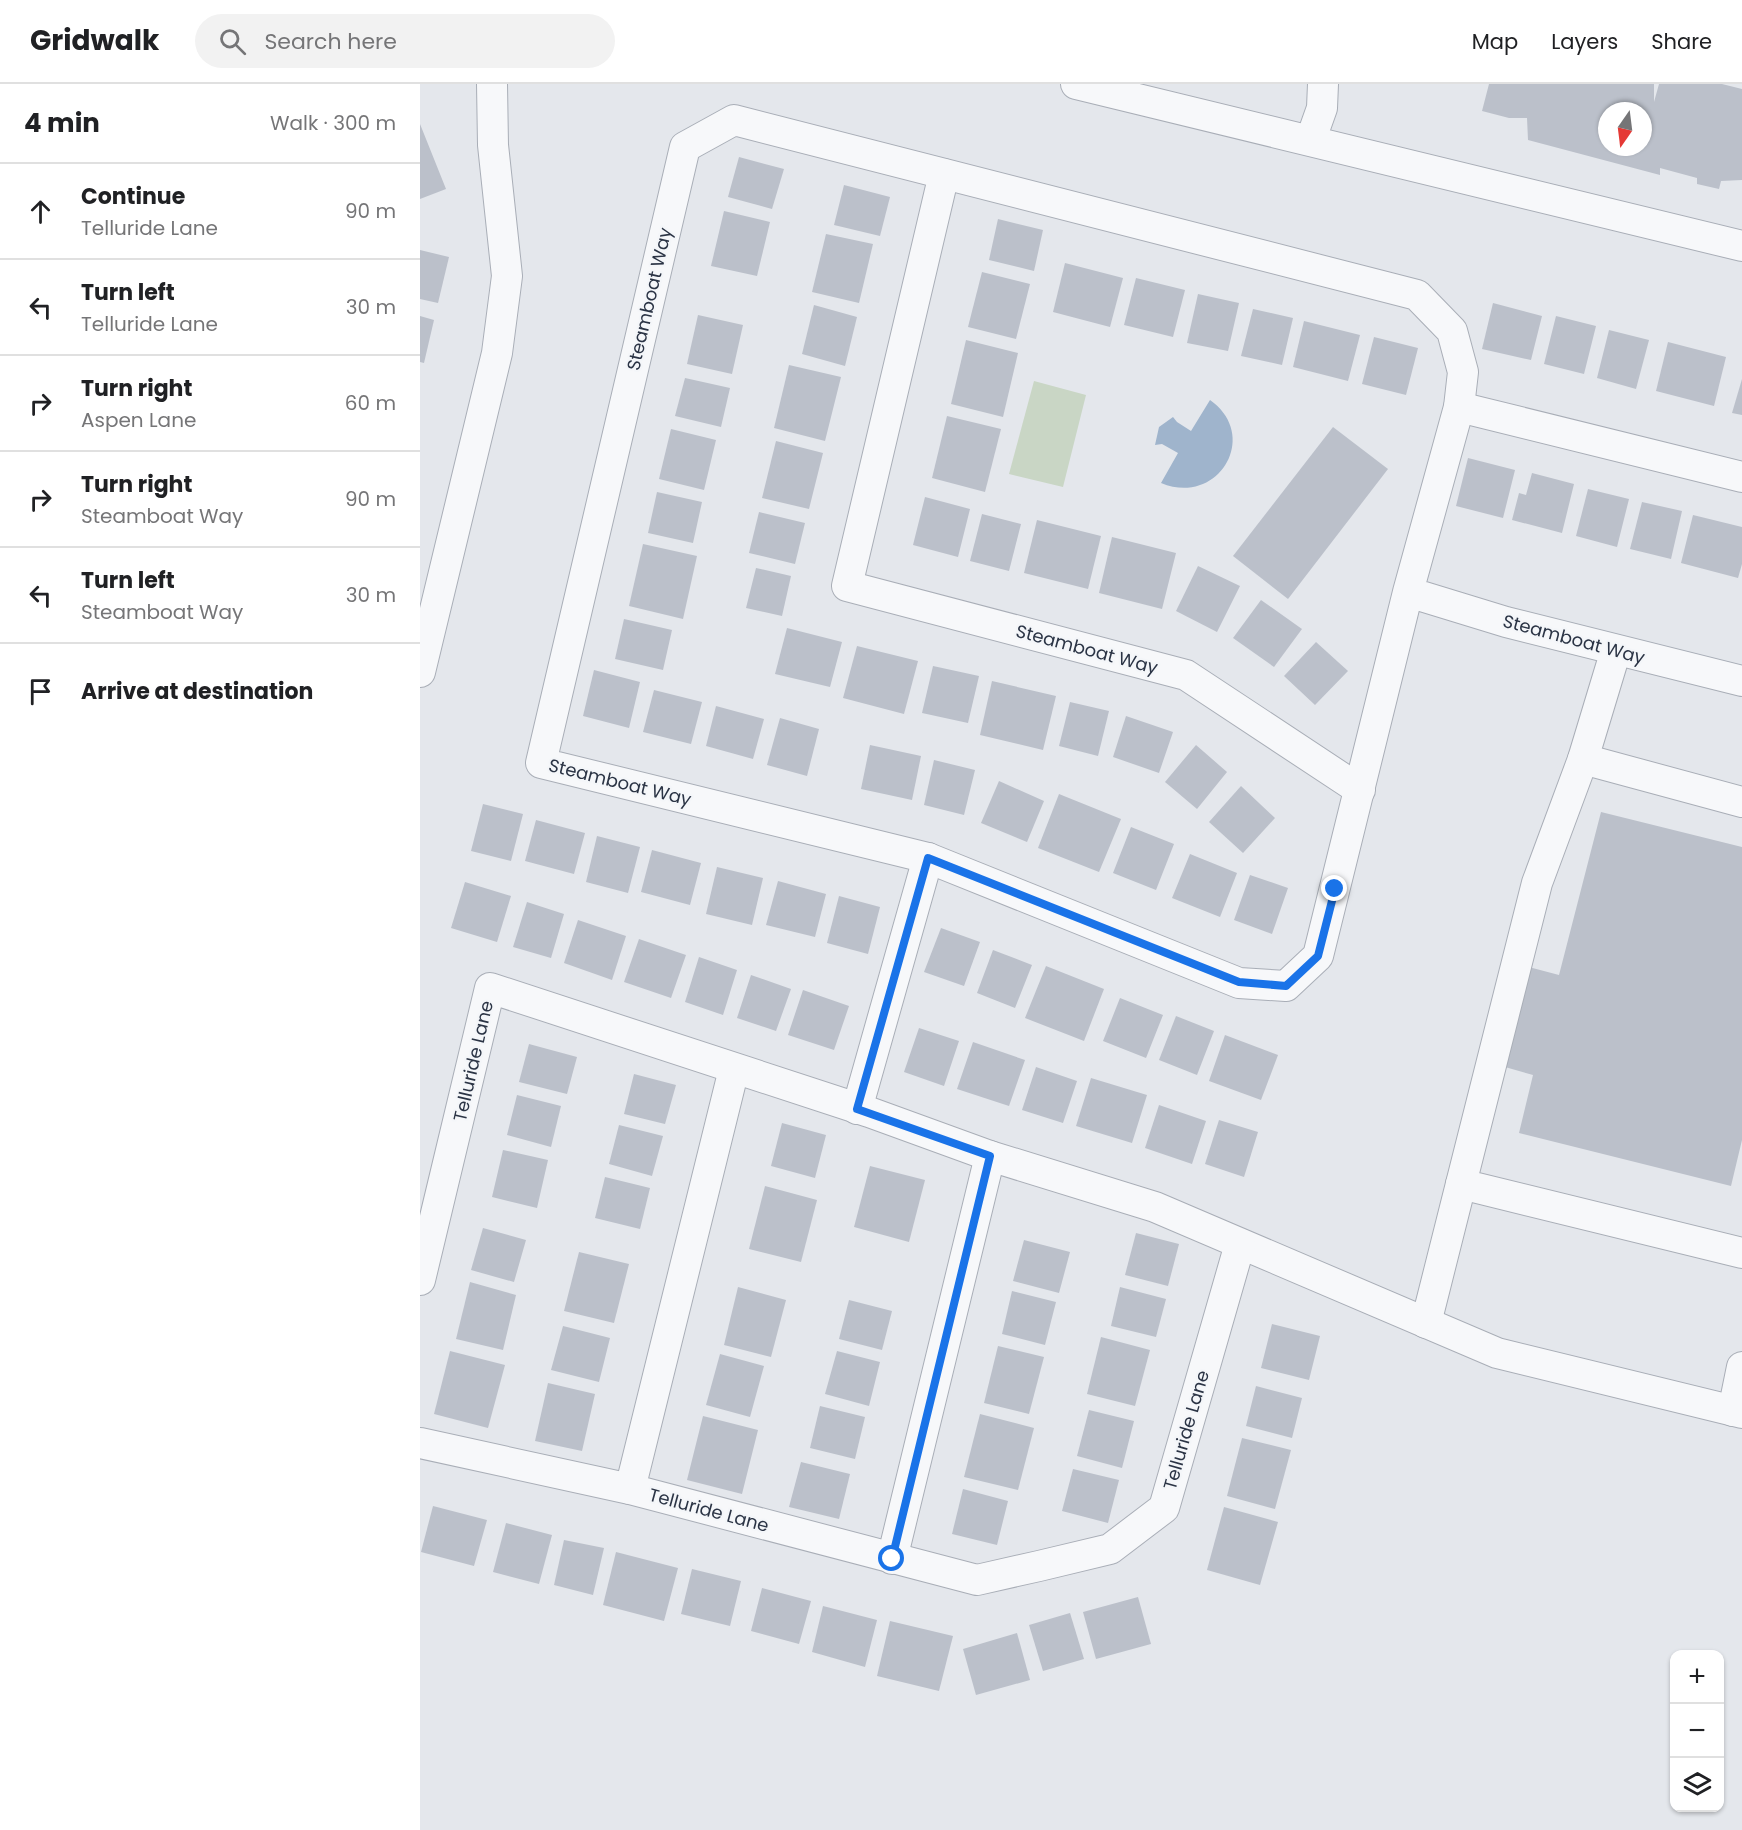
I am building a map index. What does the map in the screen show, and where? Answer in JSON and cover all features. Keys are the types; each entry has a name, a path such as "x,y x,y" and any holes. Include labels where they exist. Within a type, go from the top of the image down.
{"street":[{"path":"420,672 497,353 507,276 493,145 492,84"},
{"path":"1076,84 1117,89 1742,246"},
{"path":"1311,139 1322,108 1323,84"},
{"name":"Steamboat Way","path":"734,120 1417,295 1452,331 1463,372 1459,407 1408,592 1318,956 1286,986 1239,982 928,858 541,763 685,147 734,120"},
{"name":"Steamboat Way","path":"944,174 847,586 1186,675 1360,790"},
{"path":"1459,407 1742,477"},
{"name":"Steamboat Way","path":"1408,592 1548,632 1742,681"},
{"path":"1426,1323 1537,883 1583,759 1616,650"},
{"path":"1583,759 1742,802"},
{"path":"857,1109 928,858"},
{"name":"Telluride Lane","path":"420,1280 490,987 857,1109 990,1156 1155,1208 1497,1353 1737,1412"},
{"name":"Telluride Lane","path":"630,1489 734,1069"},
{"path":"892,1559 990,1156"},
{"path":"1461,1184 1742,1253"},
{"name":"Telluride Lane","path":"420,1443 630,1489 977,1581 1110,1549 1164,1508 1240,1244"},
{"path":"1737,1412 1742,1367"}],"green space":[{"path":"1034,381 1086,395 1063,487 1009,474"}],"water":[{"path":"1210,400 1225,415 1232,432 1232,448 1226,464 1215,477 1200,485 1182,488 1161,483 1178,453 1162,444 1155,445 1159,427 1173,417 1191,431"}],"building":[{"path":"1489,84 1654,84 1654,102 1659,84 1722,84 1742,89 1742,180 1721,181 1719,189 1697,184 1697,178 1660,168 1660,175 1528,140 1527,118 1509,118 1482,111"},
{"path":"420,124 446,189 420,199"},
{"path":"739,157 784,169 772,209 728,197"},
{"path":"844,185 890,197 880,236 834,225"},
{"path":"724,211 770,222 757,276 711,266"},
{"path":"998,219 1043,230 1034,271 989,260"},
{"path":"826,234 873,244 859,303 812,292"},
{"path":"420,250 449,257 438,303 420,299"},
{"path":"1065,263 1123,278 1110,327 1053,312"},
{"path":"982,272 1030,284 1016,339 968,327"},
{"path":"1136,278 1185,290 1173,337 1124,325"},
{"path":"1198,294 1239,303 1228,351 1187,343"},
{"path":"1493,303 1542,316 1531,360 1482,349"},
{"path":"814,305 857,317 845,366 802,354"},
{"path":"1253,309 1293,318 1282,365 1241,356"},
{"path":"698,315 743,325 732,374 687,364"},
{"path":"420,316 434,320 424,363 420,362"},
{"path":"1556,316 1596,326 1584,374 1544,364"},
{"path":"1304,321 1360,335 1348,381 1293,367"},
{"path":"1609,330 1649,340 1636,389 1597,378"},
{"path":"1374,337 1418,348 1406,395 1362,384"},
{"path":"966,340 1018,353 1003,417 951,404"},
{"path":"1668,342 1726,357 1714,406 1656,391"},
{"path":"789,365 841,377 825,441 774,428"},
{"path":"685,378 730,388 721,427 675,416"},
{"path":"1742,379 1742,415 1732,413"},
{"path":"947,416 1001,429 985,492 932,478"},
{"path":"1333,427 1388,469 1288,599 1233,556"},
{"path":"671,429 716,440 704,490 659,479"},
{"path":"776,441 823,453 809,509 762,498"},
{"path":"1468,458 1515,470 1503,518 1456,506"},
{"path":"1532,473 1574,484 1562,533 1512,520 1519,493 1526,495"},
{"path":"1588,489 1629,499 1617,547 1576,536"},
{"path":"657,492 702,502 693,543 648,533"},
{"path":"925,497 970,509 958,557 913,545"},
{"path":"1642,502 1682,511 1671,559 1630,549"},
{"path":"759,512 805,523 795,564 749,553"},
{"path":"982,514 1021,524 1009,571 970,561"},
{"path":"1693,515 1742,527 1742,564 1738,578 1681,563"},
{"path":"1037,520 1101,536 1088,589 1024,573"},
{"path":"1112,537 1176,553 1162,609 1099,593"},
{"path":"643,544 697,556 683,619 629,606"},
{"path":"1198,566 1240,586 1217,632 1176,611"},
{"path":"756,568 791,576 782,616 746,608"},
{"path":"1261,600 1302,629 1274,667 1233,638"},
{"path":"624,619 672,630 663,670 615,659"},
{"path":"787,628 842,642 830,687 775,674"},
{"path":"1316,642 1348,671 1315,705 1284,676"},
{"path":"857,646 918,661 904,714 843,698"},
{"path":"933,666 979,676 968,723 922,713"},
{"path":"594,670 640,682 629,728 583,716"},
{"path":"992,681 1056,696 1043,750 980,735"},
{"path":"654,690 702,702 691,744 643,732"},
{"path":"1070,702 1109,711 1098,756 1059,746"},
{"path":"716,706 764,719 753,759 706,746"},
{"path":"1126,716 1173,732 1159,773 1113,757"},
{"path":"780,718 819,729 807,776 767,765"},
{"path":"870,745 921,756 912,800 861,789"},
{"path":"1196,745 1227,772 1197,809 1165,782"},
{"path":"934,760 975,770 964,815 924,805"},
{"path":"999,781 1044,801 1027,842 981,823"},
{"path":"1241,786 1275,818 1243,853 1209,822"},
{"path":"1059,794 1121,819 1099,872 1038,848"},
{"path":"483,804 523,814 511,861 471,851"},
{"path":"1601,812 1742,847 1742,1140 1731,1186 1519,1133 1533,1075 1498,1065 1525,966 1559,975"},
{"path":"536,820 585,833 574,874 525,861"},
{"path":"1131,827 1174,844 1156,890 1113,873"},
{"path":"597,836 640,847 628,893 586,882"},
{"path":"652,850 701,863 690,905 641,892"},
{"path":"1190,854 1237,873 1220,917 1172,898"},
{"path":"717,867 763,878 752,925 706,914"},
{"path":"1250,875 1288,888 1272,934 1234,920"},
{"path":"778,881 826,894 815,937 766,925"},
{"path":"465,882 511,896 497,942 451,928"},
{"path":"839,896 880,907 868,954 827,943"},
{"path":"527,902 564,914 551,958 513,947"},
{"path":"578,920 626,936 612,980 564,963"},
{"path":"941,928 980,942 964,986 924,972"},
{"path":"639,939 686,955 671,998 624,982"},
{"path":"993,950 1032,965 1015,1008 977,993"},
{"path":"699,957 737,970 723,1015 685,1002"},
{"path":"1046,966 1104,989 1084,1041 1025,1018"},
{"path":"751,975 791,989 776,1031 737,1018"},
{"path":"803,990 849,1006 834,1050 788,1035"},
{"path":"1120,998 1163,1015 1146,1058 1103,1041"},
{"path":"1176,1016 1214,1031 1197,1075 1159,1060"},
{"path":"919,1028 959,1041 944,1086 904,1072"},
{"path":"1225,1035 1278,1055 1261,1100 1209,1081"},
{"path":"973,1042 1025,1060 1009,1106 957,1089"},
{"path":"529,1044 577,1057 567,1094 519,1082"},
{"path":"1036,1067 1077,1081 1063,1123 1022,1110"},
{"path":"634,1074 676,1085 665,1124 624,1114"},
{"path":"1091,1078 1147,1095 1132,1143 1076,1126"},
{"path":"517,1095 561,1106 551,1147 507,1135"},
{"path":"1159,1105 1206,1121 1192,1164 1145,1148"},
{"path":"1219,1120 1258,1132 1244,1177 1205,1164"},
{"path":"782,1123 826,1135 815,1178 771,1166"},
{"path":"619,1125 663,1136 652,1176 609,1164"},
{"path":"503,1150 548,1160 537,1208 492,1197"},
{"path":"870,1166 925,1180 909,1242 854,1227"},
{"path":"605,1177 650,1188 640,1229 595,1218"},
{"path":"765,1186 817,1200 801,1262 749,1249"},
{"path":"483,1228 526,1240 514,1282 471,1270"},
{"path":"1136,1233 1179,1244 1168,1286 1125,1275"},
{"path":"1024,1240 1070,1252 1059,1293 1013,1281"},
{"path":"579,1252 629,1264 614,1323 564,1311"},
{"path":"470,1282 516,1295 503,1350 456,1339"},
{"path":"738,1287 786,1300 771,1357 724,1345"},
{"path":"1120,1287 1166,1299 1156,1337 1111,1326"},
{"path":"1012,1291 1056,1302 1045,1345 1002,1334"},
{"path":"849,1300 892,1311 882,1350 839,1339"},
{"path":"1272,1324 1320,1336 1309,1380 1261,1368"},
{"path":"563,1326 610,1338 599,1382 551,1370"},
{"path":"1101,1337 1150,1350 1135,1406 1087,1394"},
{"path":"998,1346 1044,1357 1029,1414 984,1403"},
{"path":"450,1351 505,1365 488,1428 434,1414"},
{"path":"837,1351 880,1362 869,1406 825,1394"},
{"path":"720,1354 764,1366 750,1417 706,1405"},
{"path":"548,1383 595,1394 582,1451 535,1441"},
{"path":"1256,1386 1302,1398 1292,1438 1246,1426"},
{"path":"820,1406 865,1417 855,1459 810,1448"},
{"path":"1089,1410 1134,1421 1122,1468 1077,1456"},
{"path":"980,1414 1034,1428 1018,1490 964,1477"},
{"path":"703,1416 758,1430 742,1494 687,1480"},
{"path":"1242,1438 1291,1450 1275,1509 1227,1496"},
{"path":"801,1462 850,1474 839,1519 789,1507"},
{"path":"1073,1469 1119,1480 1108,1523 1062,1511"},
{"path":"963,1489 1008,1501 997,1545 952,1534"},
{"path":"433,1506 487,1520 474,1566 421,1552"},
{"path":"1224,1507 1278,1522 1260,1585 1207,1570"},
{"path":"506,1523 552,1535 539,1584 493,1572"},
{"path":"564,1540 604,1548 593,1595 554,1585"},
{"path":"616,1552 678,1568 664,1621 603,1605"},
{"path":"692,1569 741,1581 730,1626 681,1614"},
{"path":"762,1588 811,1601 799,1644 751,1631"},
{"path":"1138,1597 1151,1644 1096,1659 1083,1612"},
{"path":"823,1606 877,1620 865,1667 812,1652"},
{"path":"1070,1613 1084,1659 1043,1671 1029,1625"},
{"path":"890,1621 953,1636 939,1691 877,1676"},
{"path":"1017,1633 1030,1680 976,1695 963,1649"}],"route":[{"path":"892,1559 990,1156 857,1109 928,858 1239,982 1286,986 1318,956 1335,889"}]}
